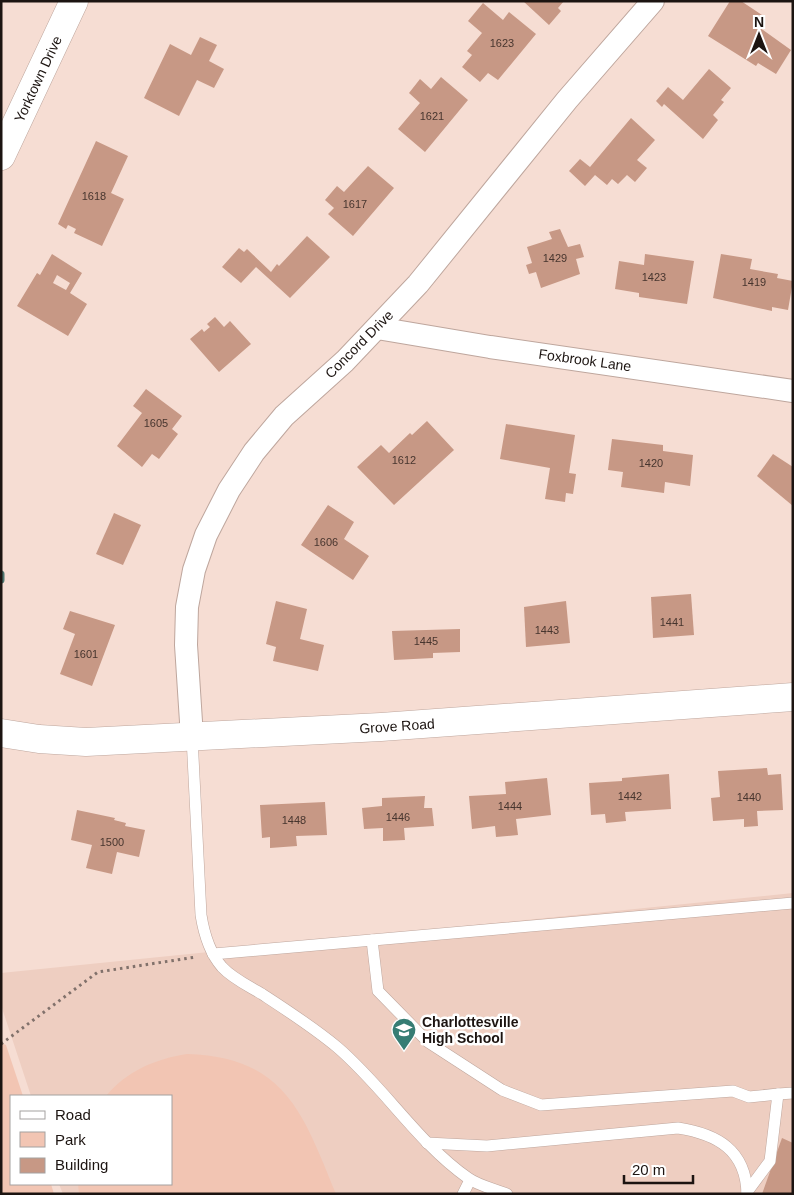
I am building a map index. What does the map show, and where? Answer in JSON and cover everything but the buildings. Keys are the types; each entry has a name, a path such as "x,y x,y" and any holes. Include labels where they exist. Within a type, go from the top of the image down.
{"street":[{"name":"Yorktown Drive","path":"1,156 74,1"},
{"name":"Concord Drive","path":"192,737 186,645 187,607 194,570 206,535 229,490 254,452 284,416 377,328 418,284 567,100 652,1"},
{"name":"Foxbrook Lane","path":"377,328 490,347 793,390"},
{"name":"Grove Road","path":"1,733 39,740 86,742 382,727 793,697"}],"lane":[{"path":"192,737 200,915 203,932 222,967 235,978 304,1021 338,1048 377,1085 426,1143 470,1180 507,1194"},
{"path":"214,954 793,903"},
{"path":"372,940 378,991 428,1042 502,1090 541,1104 733,1091 749,1097 793,1093"},
{"path":"747,1193 770,1161 778,1094"},
{"path":"426,1143 487,1146 678,1128 700,1131 727,1146 739,1162 744,1175 747,1193"},
{"path":"463,1194 470,1180"}],"path":[{"path":"1,1044 98,972 214,954"}],"shaded area":[{"name":"Charlottesville High School","path":"793,893 793,1194 63,1194 59,1185 172,1185 172,1095 31,1095 1,1005 1,973"}],"green space":[{"path":"1,1043 6,1045 23,1095 10,1095 10,1185 51,1185 54,1194 1,1194"},
{"path":"187,1054 220,1058 247,1066 269,1079 286,1095 300,1115 313,1139 336,1194 79,1194 78,1185 172,1185 172,1095 107,1095 132,1073 153,1063"}],"waterway":[{"path":"1,574 1,580"}],"place":[{"name":"Charlottesville High School","path":"404,1051"}]}
